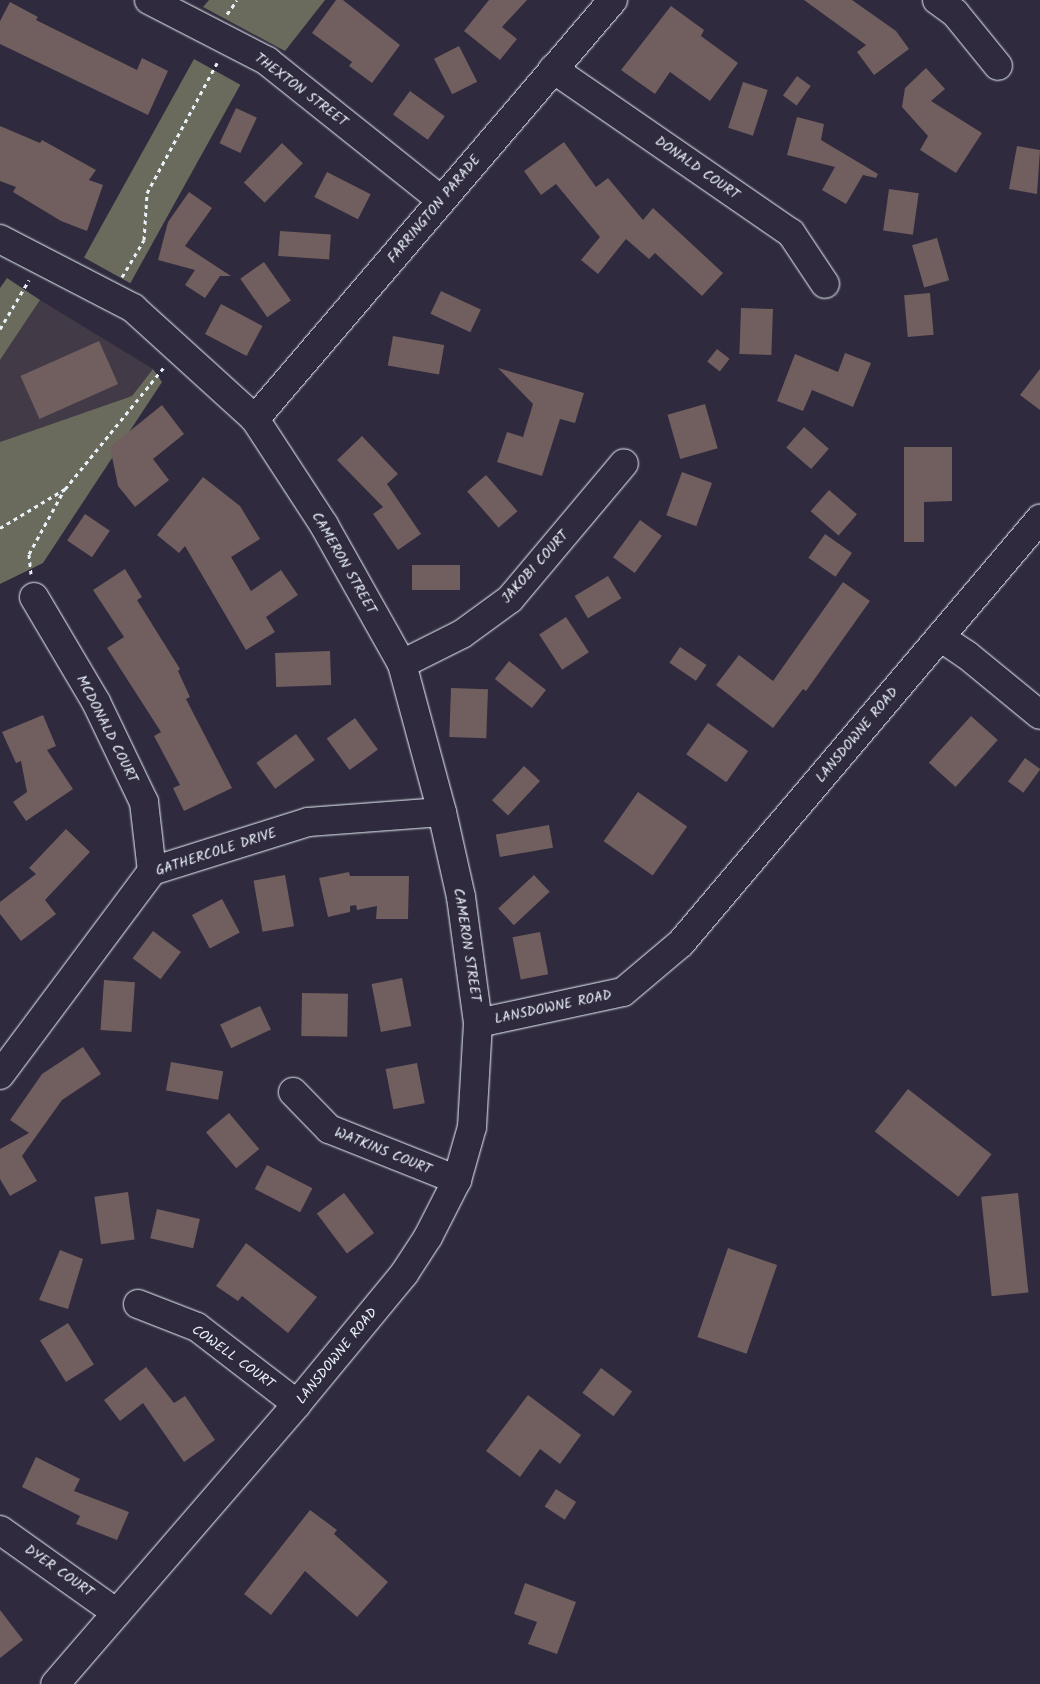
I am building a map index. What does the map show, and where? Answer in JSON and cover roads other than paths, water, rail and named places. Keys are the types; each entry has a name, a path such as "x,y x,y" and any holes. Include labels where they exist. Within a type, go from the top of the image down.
{"street":[{"name":"THEXTON STREET","path":"149,0 267,61 441,200"},
{"path":"937,0 955,13 998,66"},
{"name":"FARRINGTON PARADE","path":"255,419 611,1"},
{"name":"DONALD COURT","path":"553,69 791,233 825,284"},
{"name":"CAMERON STREET","path":"0,239 133,308 255,419 324,525 402,664 442,812 460,897 478,1022"},
{"name":"JAKOBI COURT","path":"402,664 462,634 510,599 624,463"},
{"name":"LANSDOWNE ROAD","path":"55,1684 297,1404 404,1274 428,1237 457,1180 472,1127 478,1022 623,992 681,943 1040,519"},
{"name":"MCDONALD COURT","path":"34,596 96,702 144,802 152,871"},
{"path":"940,638 967,655 1040,716"},
{"name":"GATHERCOLE DRIVE","path":"0,1075 152,871 308,822 442,812"},
{"name":"WATKINS COURT","path":"293,1092 329,1129 457,1180"},
{"name":"COWELL COURT","path":"138,1304 196,1327 297,1404"},
{"name":"DYER COURT","path":"0,1530 117,1613"}]}
